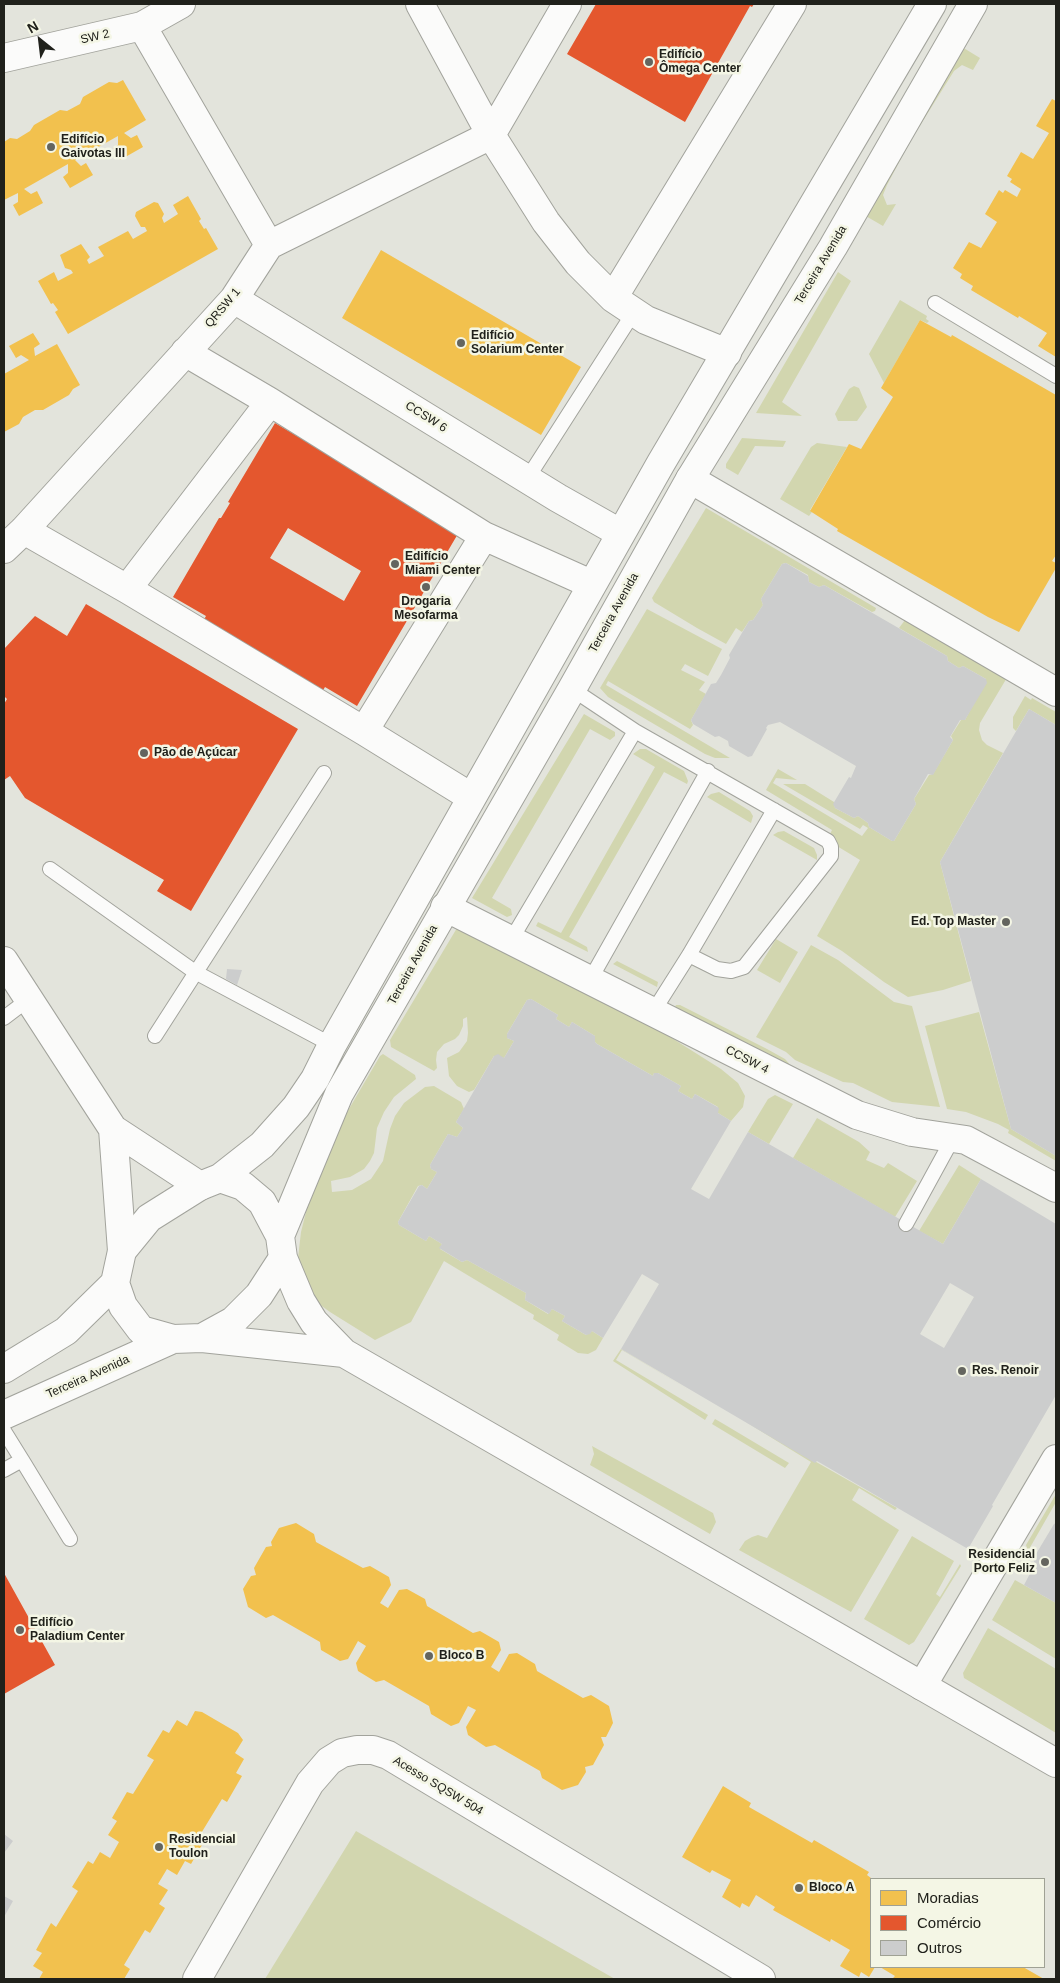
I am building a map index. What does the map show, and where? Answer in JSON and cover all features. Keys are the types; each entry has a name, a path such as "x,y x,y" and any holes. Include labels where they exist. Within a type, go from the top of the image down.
{"street":[{"name":"SW 2","path":"4,58 142,26 181,4"},
{"path":"420,4 491,135 546,222 578,263 623,305 646,320 727,353"},
{"path":"142,26 269,245 491,135 567,4"},
{"path":"623,305 792,4"},
{"path":"122,1251 149,1218 210,1182 262,1145 296,1107 315,1079 470,797 620,533 932,4"},
{"name":"Terceira Avenida","path":"281,1247 339,1094 572,689 690,479 833,247 973,4"},
{"name":"QRSW 1","path":"4,549 24,530 234,299 269,245"},
{"name":"CCSW 6","path":"234,299 527,479 620,533"},
{"path":"185,352 270,402 484,536 591,584"},
{"path":"127,589 270,402"},
{"path":"690,479 1056,692"},
{"path":"24,530 127,589 470,797"},
{"path":"364,731 484,536"},
{"name":"CCSW 4","path":"445,907 856,1115 912,1132 966,1140 1056,1188"},
{"path":"4,961 113,1129 210,1182 243,1186 262,1202 301,1301 314,1322 344,1353 1056,1763"},
{"path":"4,1369 66,1331 114,1282 122,1251 113,1129"},
{"path":"202,1338 233,1321 259,1295 281,1247"},
{"path":"114,1282 123,1306 141,1330 173,1339 202,1338 344,1353"},
{"name":"Terceira Avenida","path":"4,1415 173,1339"},
{"path":"922,1686 1056,1460"},
{"name":"Acesso SQSW 504","path":"197,1979 313,1779 329,1761 342,1753 357,1750 373,1750 388,1755 761,1979"}],"lane":[{"path":"935,303 1056,376"},
{"path":"527,479 623,305"},
{"path":"572,689 635,731 828,840 831,847 831,856 744,967 731,971 717,969 689,955"},
{"path":"511,940 635,731"},
{"path":"590,980 708,771"},
{"path":"155,1036 324,773"},
{"path":"653,1012 689,955 774,810"},
{"path":"50,869 195,972 332,1045"},
{"path":"4,1018 28,999"},
{"path":"906,1224 954,1138"},
{"path":"4,1431 70,1539"},
{"path":"4,1470 22,1460"}],"green space":[{"path":"962,47 980,58 973,70 962,65 954,71 911,140 883,195 887,205 896,204 883,226 864,215"},
{"path":"838,272 851,281 782,402 802,416 756,413"},
{"path":"900,300 927,316 926,319 929,321 927,323 920,320 884,383 869,354"},
{"path":"854,386 859,388 867,407 857,421 838,421 835,414 849,389"},
{"path":"742,438 786,441 783,447 755,446 738,475 726,468 726,464"},
{"path":"817,443 847,447 810,510 812,512 809,516 780,499 811,447"},
{"path":"706,508 876,608 875,611 872,612 824,585 819,587 809,582 808,575 786,563 782,564 761,599 763,605 753,620 749,621 742,632 736,628 726,644 654,602 652,598"},
{"path":"647,609 722,649 708,676 685,664 681,670 705,682 699,690 706,694 691,720 693,725 690,729 608,681 606,685 730,758 715,758 705,754 608,697 600,688"},
{"path":"905,620 1008,676 980,723 979,730 982,740 987,745 1003,753 940,862 971,981 943,990 908,997 817,936 860,860 827,840 832,830 766,790 778,769 797,780 776,778 773,783 862,836 868,828 863,825 860,829 783,784 805,784 834,802 835,808 854,818 858,816 868,823 869,827 894,841 916,804 914,799 929,775 933,774 953,740 951,736 961,720 965,720 986,679 963,666 959,668 948,661 947,656 899,628"},
{"path":"1025,696 1056,712 1056,725 1029,709 1016,731 1013,728 1013,717"},
{"path":"584,714 615,732 615,736 610,740 590,729 492,898 511,909 512,915 507,917 472,898"},
{"path":"640,749 646,749 684,771 688,781 687,784 664,772 569,937 587,947 588,952 536,926 538,922 561,933 655,767 633,754"},
{"path":"719,792 750,811 753,816 751,823 707,797"},
{"path":"784,831 814,848 817,860 773,835"},
{"path":"457,928 624,1008 721,1069 738,1083 745,1096 743,1107 731,1121 718,1113 718,1107 695,1094 692,1099 678,1091 681,1086 658,1073 654,1073 653,1076 597,1044 595,1036 572,1022 569,1027 556,1019 558,1015 531,999 527,1000 507,1034 507,1038 514,1041 504,1058 494,1056 474,1090 469,1092 457,1086 449,1076 447,1058 459,1052 467,1041 467,1017 463,1019 463,1026 459,1035 444,1044 437,1052 437,1068 434,1071 391,1047 390,1040"},
{"path":"776,939 798,952 780,983 757,970"},
{"path":"811,945 838,960 894,1002 912,1006 940,1107 892,1102 853,1083 843,1082 795,1060 786,1052 756,1037"},
{"path":"617,961 658,982 657,987 613,964"},
{"path":"676,1005 680,1005 767,1049 785,1059 792,1067 674,1009"},
{"path":"979,1012 1011,1129 1056,1156 1056,1161 1008,1133 1009,1130 998,1124 966,1112 947,1109 925,1026"},
{"path":"383,1054 415,1075 416,1079 394,1097 384,1112 377,1128 374,1153 370,1161 364,1169 350,1177 331,1181 332,1192 352,1190 371,1179 383,1161 395,1116 404,1103 425,1087 434,1086 461,1102 464,1109 456,1122 463,1128 457,1137 448,1134 430,1165 431,1169 437,1172 427,1189 422,1185 418,1186 398,1222 399,1225 426,1241 429,1236 442,1244 440,1249 462,1262 467,1260 526,1293 525,1300 548,1314 552,1309 565,1316 562,1321 586,1335 592,1331 603,1338 596,1350 588,1354 578,1353 557,1340 559,1335 533,1319 534,1315 444,1261 411,1322 375,1340 330,1312 310,1294 298,1258 301,1232 307,1208 346,1114 380,1056"},
{"path":"775,1095 793,1104 769,1144 748,1132 768,1099"},
{"path":"817,1118 859,1142 870,1152 866,1160 884,1168 888,1163 917,1181 895,1217 793,1158"},
{"path":"959,1165 981,1179 943,1244 919,1231"},
{"path":"621,1349 691,1391 622,1350 616,1360 708,1415 705,1420 613,1361"},
{"path":"715,1419 789,1463 785,1468 712,1424"},
{"path":"746,1422 897,1508 895,1510 859,1488 852,1500 899,1530 851,1612 739,1550 745,1541 752,1537 758,1535 767,1538 811,1462"},
{"path":"592,1446 713,1513 716,1522 710,1534 590,1465 594,1454"},
{"path":"1056,1494 1056,1502 1028,1551 1026,1545"},
{"path":"912,1536 954,1561 936,1594 940,1597 960,1564 961,1566 914,1642 909,1645 864,1619"},
{"path":"1015,1580 1056,1603 1056,1659 992,1620"},
{"path":"988,1628 1056,1669 1056,1733 964,1678 963,1673"},
{"path":"356,1831 615,1979 265,1979"}],"building: Moradias":[{"name":"Edifício Gaivotas III","path":"123,80 146,120 124,133 131,138 137,135 143,147 120,160 113,148 118,145 118,136 75,160 81,166 86,163 93,175 70,188 63,177 68,173 68,164 24,189 31,194 37,191 43,203 19,216 13,205 18,202 18,193 4,200 4,142 10,138 17,139 30,131 34,125 60,110 67,111 80,104 83,97 109,82 117,83"},
{"path":"1052,99 1056,101 1056,357 1038,346 1047,333 971,290 973,286 960,278 962,274 953,268 969,242 981,248 997,222 985,214 999,190 1003,193 1005,190 1017,197 1021,189 1010,182 1012,179 1007,176 1021,152 1033,159 1049,133 1036,126"},
{"path":"188,196 201,219 199,221 204,229 206,228 218,249 68,334 55,312 58,310 53,303 51,304 38,281 54,272 58,281 73,273 65,268 60,255 81,244 90,257 87,260 89,264 104,256 98,247 128,231 133,239 147,231 145,227 141,227 135,216 136,212 154,202 158,203 164,214 162,218 164,223 178,214 173,205"},
{"name":"Edifício Solarium Center","path":"381,250 581,367 541,435 342,318"},
{"path":"920,320 951,337 952,335 1056,395 1056,555 1052,561 1056,563 1056,568 1019,632 988,617 837,531 838,529 810,511 849,444 861,449 893,397 881,388"},
{"path":"33,333 40,344 34,348 35,356 57,344 80,385 73,389 69,395 43,410 35,410 23,417 19,424 4,432 4,374 29,360 21,355 16,358 9,346"},
{"name":"Bloco B","path":"296,1523 314,1534 316,1542 363,1568 370,1566 389,1577 391,1585 380,1603 388,1608 399,1590 407,1589 425,1599 427,1606 473,1633 480,1631 499,1642 501,1650 491,1667 499,1672 509,1654 517,1653 535,1664 537,1671 583,1698 591,1695 609,1706 613,1723 606,1737 601,1737 604,1745 593,1765 585,1767 586,1772 578,1785 562,1790 542,1778 540,1771 495,1745 486,1747 468,1735 466,1727 476,1710 468,1706 459,1723 451,1726 431,1714 429,1706 384,1680 376,1682 358,1671 356,1663 366,1646 358,1641 348,1659 340,1661 321,1650 320,1642 273,1615 266,1618 248,1607 243,1589 251,1576 256,1575 254,1568 266,1547 272,1546 271,1542 279,1528"},
{"name":"Residencial Toulon","path":"195,1711 202,1712 238,1733 243,1740 235,1753 244,1759 236,1773 242,1776 227,1802 222,1799 200,1835 206,1838 191,1864 185,1861 177,1875 167,1869 158,1884 168,1890 159,1904 165,1908 150,1933 145,1930 124,1965 130,1969 124,1979 39,1979 43,1972 33,1966 42,1953 36,1950 51,1923 56,1927 78,1891 72,1887 88,1861 93,1864 100,1852 110,1858 119,1842 108,1835 117,1821 112,1818 127,1792 133,1794 154,1760 147,1756 163,1730 169,1733 177,1720 187,1726"},
{"name":"Bloco A","path":"723,1786 751,1803 749,1807 812,1843 814,1840 869,1872 867,1875 871,1878 870,1968 874,1968 869,1977 861,1972 859,1977 840,1966 850,1950 831,1939 830,1942 773,1910 775,1907 756,1895 749,1907 742,1903 740,1908 722,1897 731,1880 712,1870 710,1873 682,1857"},
{"path":"882,1968 1025,1968 1044,1979 892,1979 895,1976"}],"building: Comércio":[{"name":"Edifício Ômega Center","path":"596,4 754,4 752,7 750,6 685,122 567,54"},
{"name":"Edifício Miami Center","path":"275,423 309,443 313,434 459,532 357,706 325,687 320,695 201,625 206,616 173,597 219,518 221,518 230,503 228,502","holes":["288,528 361,571 344,601 270,558"]},
{"name":"Pão de Açúcar","path":"86,604 298,729 191,911 157,891 164,880 25,798 10,776 4,780 4,704 7,699 4,696 4,649 35,616 67,636"},
{"name":"Edifício Paladium Center","path":"4,1573 55,1665 4,1694"}],"building: Outros":[{"path":"786,563 808,576 809,582 819,587 824,585 947,656 948,661 959,668 963,666 986,679 987,683 965,720 960,720 950,737 953,740 933,775 928,774 914,799 916,804 894,841 869,827 868,823 858,816 854,818 835,808 833,804 849,777 851,778 856,766 780,722 768,725 752,756 748,757 729,746 728,741 719,736 715,737 693,724 691,720 711,684 716,683 721,675 730,658 729,655 749,621 753,620 763,605 761,599 782,564"},
{"name":"Ed. Top Master","path":"1029,709 1056,725 1056,1156 1011,1129 940,862"},
{"path":"227,969 242,970 237,985 226,979"},
{"path":"531,999 558,1015 556,1019 569,1027 572,1022 595,1036 597,1044 653,1076 654,1073 658,1073 681,1086 678,1091 692,1099 695,1094 719,1108 718,1113 731,1121 691,1189 709,1199 748,1132 943,1244 981,1179 1056,1224 1056,1395 968,1549 817,1461 815,1463 621,1349 659,1284 642,1274 603,1338 592,1331 586,1335 562,1321 565,1316 552,1309 549,1314 525,1300 526,1293 467,1260 462,1262 439,1248 442,1244 429,1236 426,1241 399,1225 398,1222 419,1186 422,1185 427,1189 437,1172 431,1169 430,1165 448,1134 457,1137 463,1128 456,1122 494,1056 498,1054 504,1058 514,1041 507,1038 507,1034 527,1000","holes":["950,1283 974,1297 944,1348 920,1334"]},
{"name":"Residencial Porto Feliz","path":"1056,1523 1056,1603 1024,1585 1035,1564 1033,1559"},
{"path":"4,1834 13,1841 4,1853"},
{"path":"4,1896 13,1901 4,1917"}],"place":[{"name":"Edifício Ômega Center","path":"649,62"},
{"name":"Edifício Gaivotas III","path":"51,147"},
{"name":"Edifício Solarium Center","path":"461,343"},
{"name":"Edifício Miami Center","path":"395,564"},
{"name":"Drogaria Mesofarma","path":"426,587"},
{"name":"Pão de Açúcar","path":"144,753"},
{"name":"Ed. Top Master","path":"1006,922"},
{"name":"Res. Renoir","path":"962,1371"},
{"name":"Residencial Porto Feliz","path":"1045,1562"},
{"name":"Edifício Paladium Center","path":"20,1630"},
{"name":"Bloco B","path":"429,1656"},
{"name":"Residencial Toulon","path":"159,1847"},
{"name":"Bloco A","path":"799,1888"}]}
